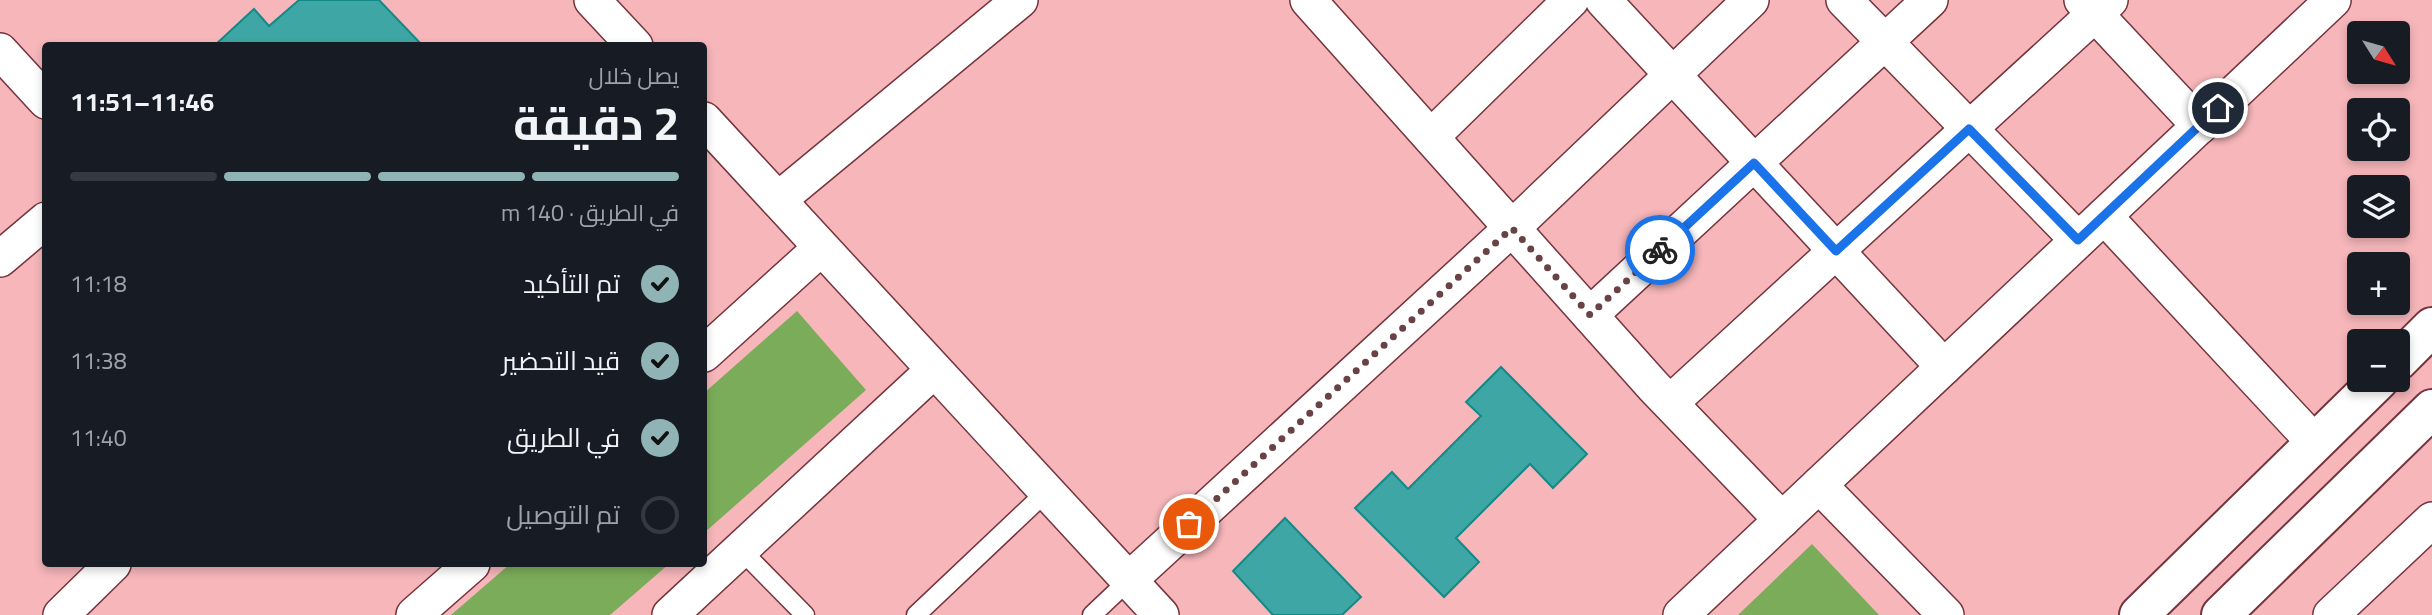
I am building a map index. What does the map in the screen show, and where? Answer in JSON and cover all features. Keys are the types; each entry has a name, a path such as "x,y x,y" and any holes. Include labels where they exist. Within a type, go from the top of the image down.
{"street":[{"path":"778,200 1020,0"},
{"path":"1431,137 1571,0"},
{"path":"1603,0 1944,367"},
{"path":"1129,580 1512,228 1751,0"},
{"path":"1844,0 2078,240"},
{"path":"1590,315 1930,0"},
{"path":"1314,2 1590,315 1782,520"},
{"path":"1681,615 2200,126 2327,2"},
{"path":"1670,403 1969,129 2096,5 2200,126"},
{"path":"610,6 632,42"},
{"path":"0,51 42,97"},
{"path":"707,123 1161,615"},
{"path":"2104,216 2315,443"},
{"path":"0,259 42,223"},
{"path":"707,351 821,248"},
{"path":"2410,349 2432,327"},
{"path":"670,615 934,370"},
{"path":"2139,615 2367,392"},
{"path":"2221,615 2432,410"},
{"path":"1819,485 1946,615"},
{"path":"2350,609 2432,520"},
{"path":"61,615 110,567"},
{"path":"414,615 468,567"}],"lane":[{"path":"916,615 1047,491"},
{"path":"740,549 805,615"},
{"path":"1092,615 1129,580"}],"green space":[{"path":"797,311 866,390 707,530 707,390"},
{"path":"1812,544 1879,615 1738,615"},
{"path":"507,567 666,567 610,615 451,615"}],"building":[{"path":"299,0 379,0 419,42 218,42 254,9 269,26"},
{"path":"1501,367 1587,454 1553,488 1530,464 1456,538 1479,562 1444,597 1355,508 1392,472 1408,489 1481,416 1466,402"},
{"path":"1285,518 1361,597 1342,615 1273,615 1233,571"}],"way so far":[{"path":"1189,524 1512,228 1590,315 1660,250"}],"route":[{"path":"1660,250 1754,163 1836,251 1969,129 2078,240 2218,108"}]}
